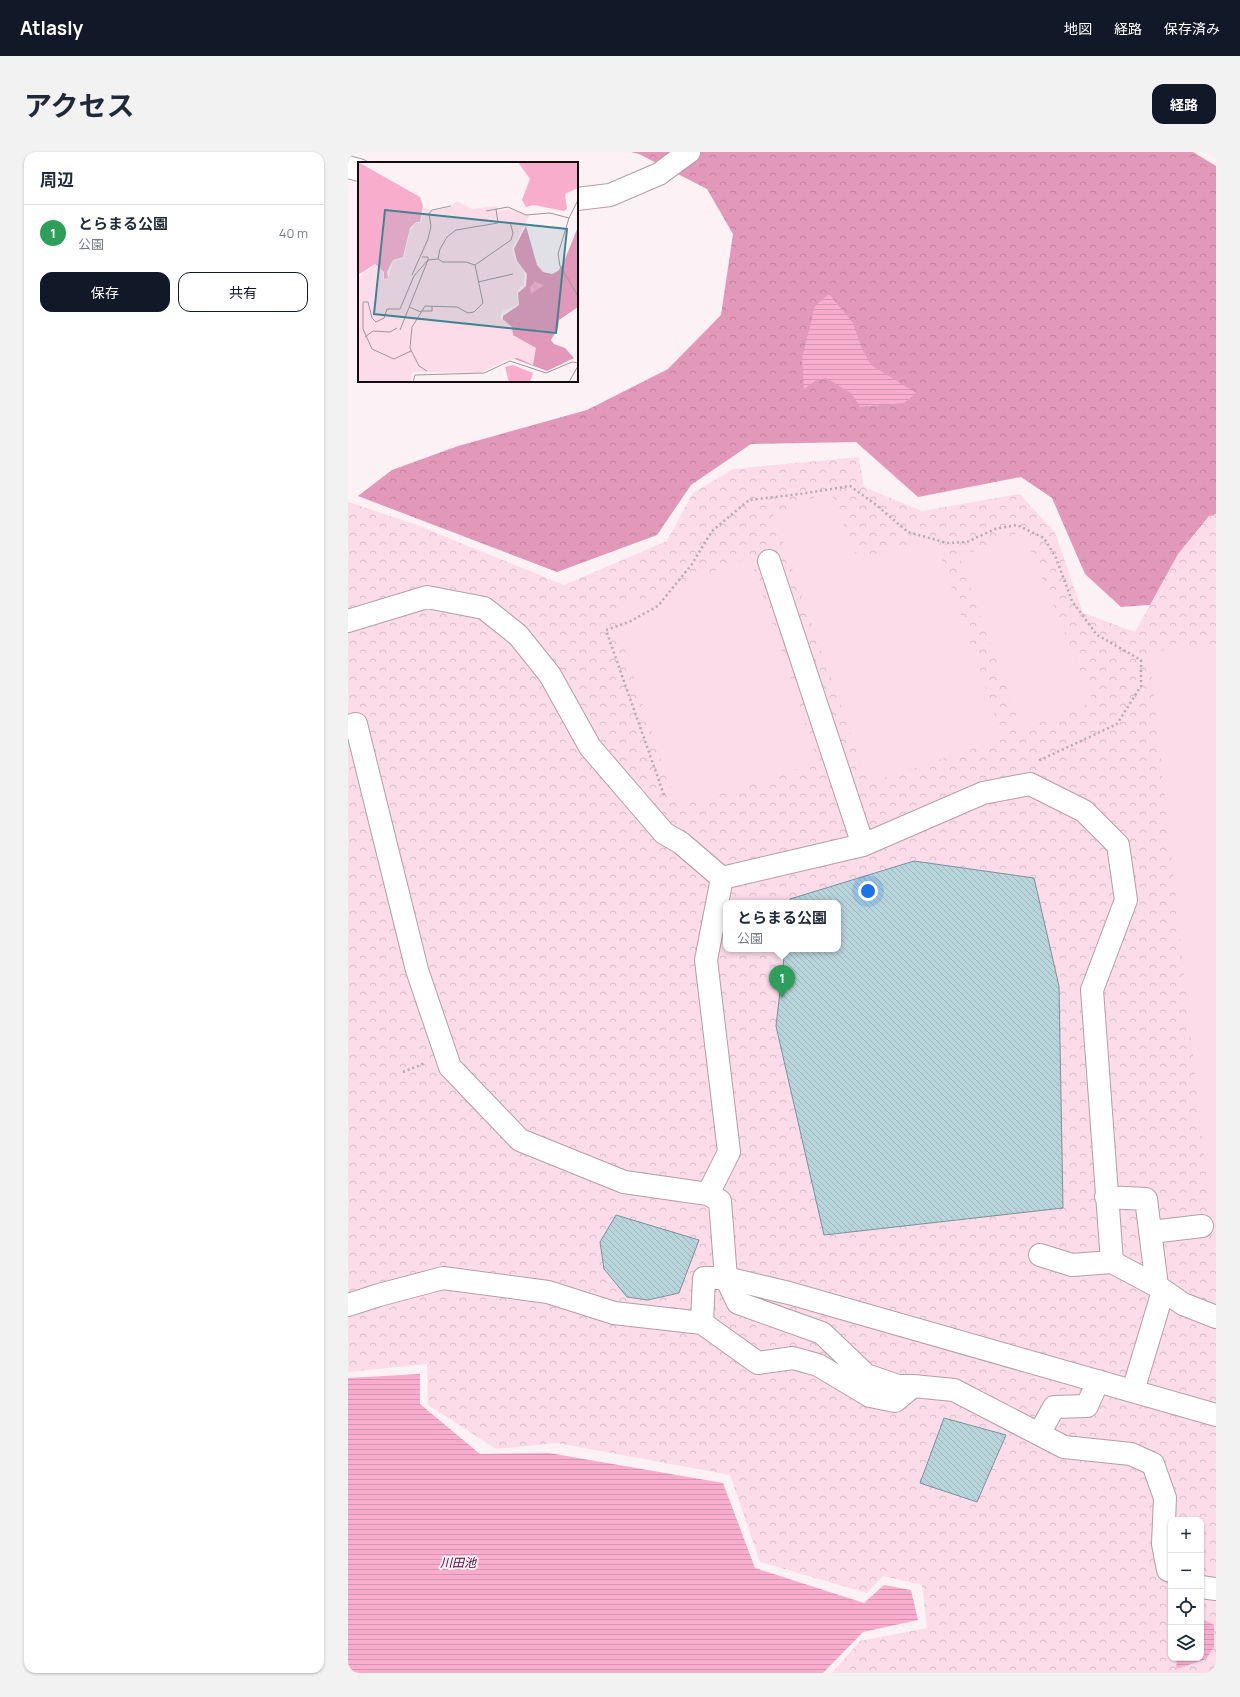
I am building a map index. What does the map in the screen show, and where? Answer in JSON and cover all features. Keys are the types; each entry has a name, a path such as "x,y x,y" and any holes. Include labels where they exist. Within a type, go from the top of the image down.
{"main road":[{"path":"578,199 610,195 659,174 689,152"},
{"path":"348,167 358,170"},
{"path":"768,561 863,845"},
{"path":"348,621 428,597 484,608 518,635 550,675 590,747 664,833 681,843 722,878"},
{"path":"348,726 356,724 417,970 450,1067 520,1140 624,1182 708,1194 720,1201 726,1278 738,1303 822,1333 866,1374 898,1386 954,1390 1064,1447 1131,1454 1153,1464 1165,1498 1163,1544 1168,1570"},
{"path":"722,878 863,845 984,793 1030,784 1084,811 1118,845 1126,900 1092,990 1106,1197 1112,1262"},
{"path":"708,1194 729,1152 706,960 722,878"},
{"path":"1106,1197 1146,1199 1160,1288 1134,1391"},
{"path":"1151,1232 1202,1226"},
{"path":"1040,1255 1072,1265 1112,1262 1160,1288 1183,1304 1216,1317"},
{"path":"348,1305 378,1295 443,1278 548,1292 614,1313 702,1324 758,1363 793,1358 818,1365 870,1396 895,1401 913,1386"},
{"path":"702,1324 704,1278 726,1278 789,1293 1216,1415"},
{"path":"1039,1434 1054,1407 1087,1406 1098,1381"},
{"path":"1204,1587 1216,1589"}],"path":[{"path":"665,799 606,630 629,622 658,606 692,564 712,531 749,500 850,486 875,504 908,532 947,543 967,542 995,530 1017,526 1044,538 1056,558 1072,601 1097,635 1141,660 1141,686 1116,724 1033,763 1030,784"}],"green space":[{"path":"631,152 1193,152 1216,166 1216,600 1121,607 1085,574 1052,498 1021,477 918,497 856,442 751,444 691,485 657,535 557,572 358,496 392,470 458,446 587,410 668,369 721,315 733,234 707,189 639,154"},
{"path":"859,457 864,487 922,511 1020,494 1055,533 1083,613 1135,632 1178,554 1209,516 1216,514 1216,1673 832,1673 860,1641 927,1628 922,1585 883,1576 867,1593 760,1562 730,1475 557,1443 496,1449 428,1405 427,1364 348,1372 348,502 414,524 564,585 667,541 693,493 733,469"},
{"path":"830,491 859,561 934,536 1003,739 868,783 773,514"},
{"path":"1023,531 1093,702 1022,730 959,557"},
{"path":"750,557 818,762 677,807 612,611"},
{"path":"1216,647 1216,1248 1214,1248 1149,651"}],"water":[{"path":"829,294 853,323 862,349 871,365 916,393 904,403 860,407 851,393 826,378 815,381 804,389 802,358 815,306"},
{"name":"川田池","path":"420,1374 420,1404 480,1454 549,1453 723,1483 755,1568 864,1603 884,1585 911,1590 918,1620 863,1632 823,1673 348,1673 348,1378"},
{"path":"1204,1620 1214,1625 1214,1647 1204,1660"},
{"path":"1177,1661 1200,1661 1176,1669"}],"building":[{"path":"914,861 1034,878 1059,986 1063,1208 824,1235 776,1026 785,952 841,952 841,900 790,899"},
{"path":"616,1215 699,1240 679,1293 648,1300 627,1297 604,1269 600,1242"},
{"path":"944,1418 1006,1435 977,1502 920,1483"}],"place":[{"name":"とらまる公園","path":"782,998"}]}
